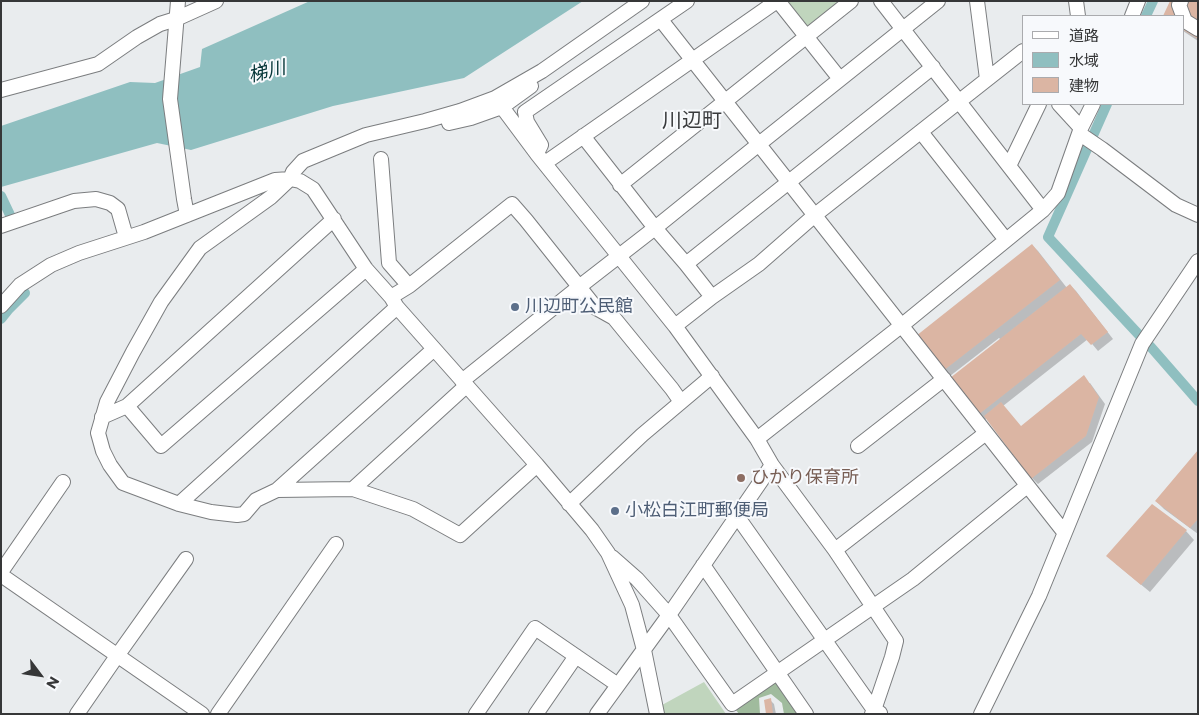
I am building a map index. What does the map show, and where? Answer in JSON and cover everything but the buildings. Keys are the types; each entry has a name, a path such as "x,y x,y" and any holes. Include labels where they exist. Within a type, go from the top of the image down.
{"street":[{"path":"178,1 170,99 187,215"},
{"path":"1,90 98,64 137,37 160,24 175,24 216,1"},
{"path":"434,349 277,490 256,500 244,514 211,512 179,504 123,483 103,451 98,433 107,402 161,302 200,248 271,197 290,179 303,160 366,135 426,122 494,98 542,70 642,1"},
{"path":"541,158 541,145 527,122 525,112 687,1"},
{"path":"541,158 582,136 777,1 840,79"},
{"path":"620,185 851,1"},
{"path":"881,1 1044,210"},
{"path":"353,489 464,384 579,287 938,1"},
{"path":"977,1 987,79"},
{"path":"1132,15 1138,1"},
{"path":"1181,1 1179,5 1183,15"},
{"path":"1184,18 1185,21 1198,29"},
{"path":"660,20 789,181 1064,532"},
{"path":"675,326 759,264 815,215 987,79 1021,55"},
{"path":"686,264 933,67"},
{"path":"426,122 436,126 472,118 502,107 540,79 542,70"},
{"path":"1009,166 1039,105"},
{"path":"1060,105 1085,136 1176,206 1198,215"},
{"path":"757,439 1044,210 1058,193 1085,136 1092,105"},
{"path":"502,107 675,326 712,376 757,439 772,465 835,550 896,641 876,713"},
{"path":"921,132 1006,240"},
{"path":"582,136 712,297"},
{"path":"381,159 389,263 409,286"},
{"path":"1,306 20,286 51,265 79,252 187,215 275,180 290,179 300,181 313,189 366,269 464,384 537,465 592,530 608,553 632,604 644,650 657,714"},
{"path":"1,226 74,201 96,199 110,203 118,209 126,237"},
{"path":"179,504 409,286 512,204 596,308 614,318 672,388 681,402"},
{"path":"102,417 127,406 334,219"},
{"path":"981,714 1039,596 1142,344 1198,261"},
{"path":"127,406 161,446 366,269"},
{"path":"569,504 642,436 712,376"},
{"path":"858,446 944,379"},
{"path":"835,550 986,433"},
{"path":"277,490 353,489 413,509 460,535 537,465"},
{"path":"597,714 669,615 772,465"},
{"path":"63,482 1,573 202,714"},
{"path":"608,553 637,580 669,615 732,704 913,579 1027,486"},
{"path":"737,516 876,713"},
{"path":"218,714 336,544"},
{"path":"77,714 186,558"},
{"path":"703,565 806,714"},
{"path":"476,714 535,628 618,685"},
{"path":"536,714 576,656"}],"green space":[{"path":"783,1 847,1 811,29 802,25"},
{"path":"704,682 726,714 664,714 662,705"},
{"path":"772,682 781,683 800,714 784,714 782,703 771,694 759,698 760,714 739,714 736,710"}],"water":[{"name":"梯川","path":"310,1 583,1 464,78 333,106 191,150 157,143 1,187 1,126 130,82 155,83 200,67 202,49"}],"waterway":[{"path":"1146,15 1153,1"},
{"path":"1107,105 1048,237 1141,337"},
{"path":"1,196 10,215"},
{"path":"1,319 25,293"},
{"path":"1150,346 1198,401"}],"place":[{"name":"川辺町公民館","path":"515,307"},
{"name":"ひかり保育所","path":"741,478"},
{"name":"小松白江町郵便局","path":"615,511"}],"district":[{"name":"川辺町","path":"692,121"}]}
